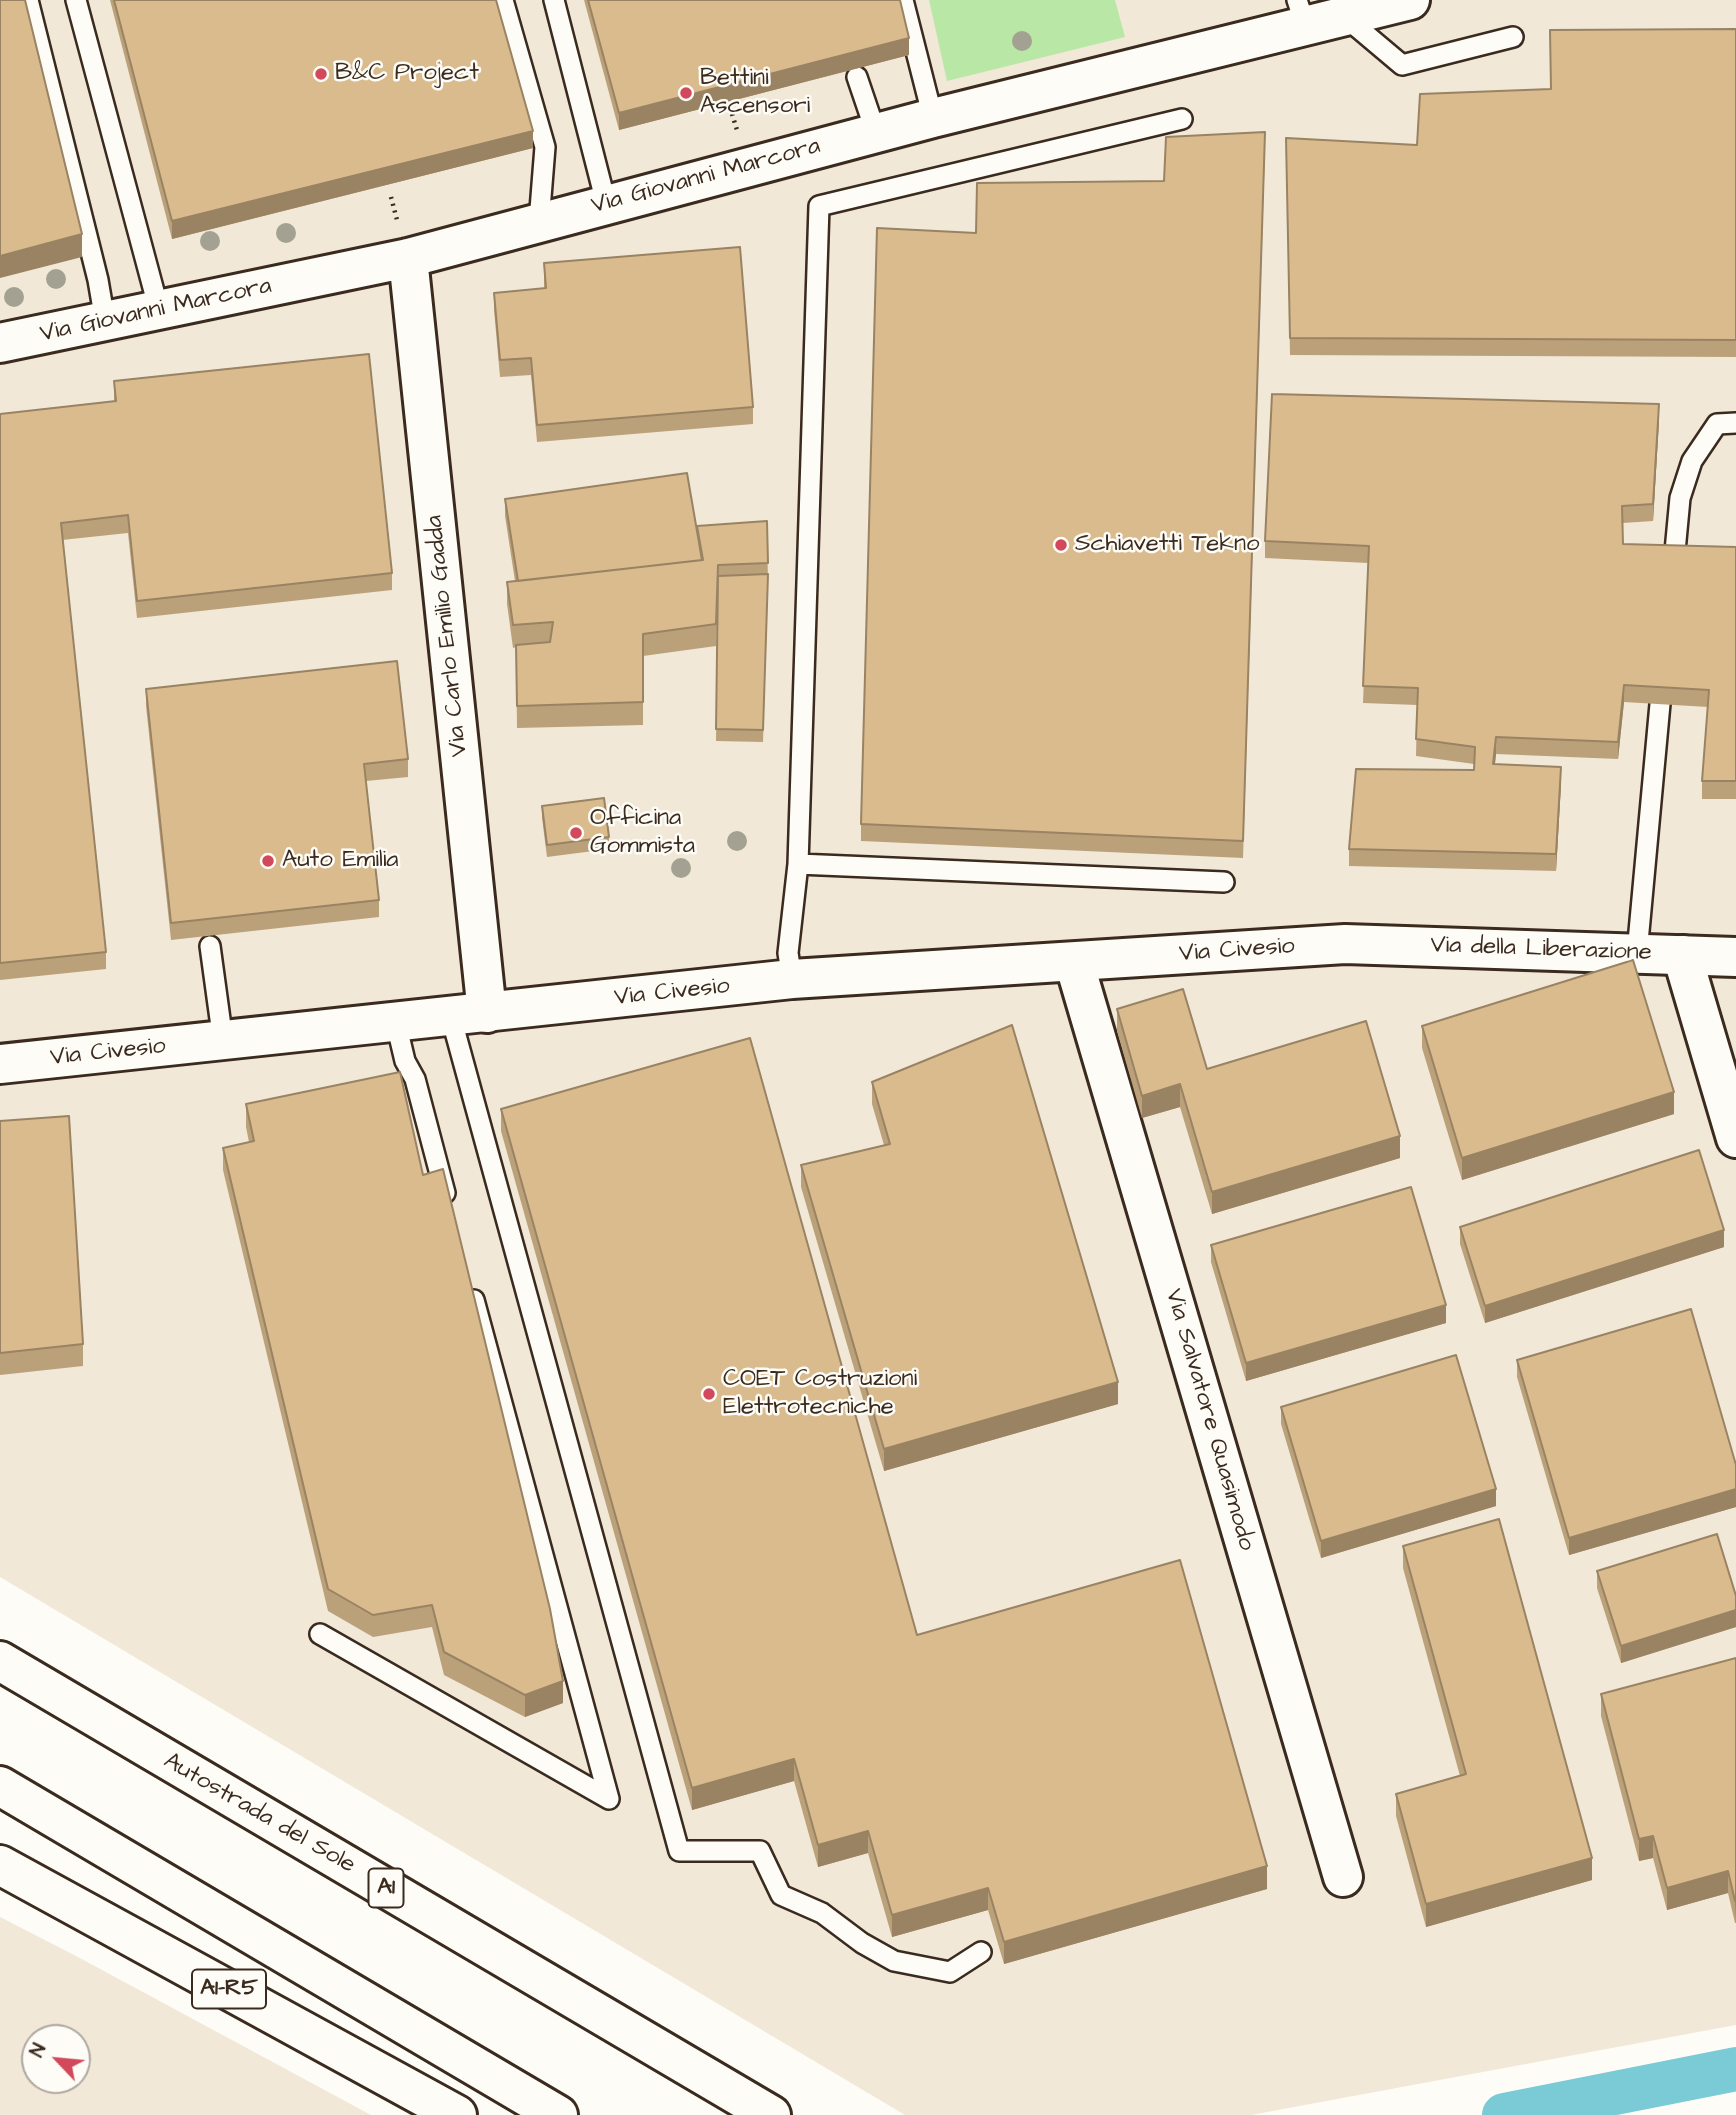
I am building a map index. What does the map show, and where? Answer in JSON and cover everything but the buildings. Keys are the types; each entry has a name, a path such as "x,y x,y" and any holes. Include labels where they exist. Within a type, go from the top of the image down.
{"main road":[{"name":"Via Giovanni Marcora","path":"0,344 408,258 933,118 1302,14 1345,17 1410,0"},
{"name":"Via Carlo Emilio Gadda","path":"408,258 469,1015"},
{"name":"Via Civesio","path":"0,1064 792,979 1345,944"},
{"name":"Via della Liberazione","path":"1345,944 1736,957"},
{"path":"1682,955 1736,1138"},
{"name":"Via Salvatore Quasimodo","path":"1074,962 1343,1877"},
{"name":"Autostrada del Sole","path":"0,1661 771,2115"},
{"path":"0,1786 558,2115"},
{"name":"A1-R5","path":"0,1865 457,2115"}],"lane":[{"path":"28,0 98,280 105,321"},
{"path":"76,0 159,310"},
{"path":"503,0 545,146 538,222"},
{"path":"554,0 606,204"},
{"path":"903,0 933,118"},
{"path":"1345,17 1402,65 1513,37"},
{"path":"858,77 876,133"},
{"path":"792,979 788,953 798,864 819,206 1182,119"},
{"path":"1674,562 1680,498 1692,461 1717,424 1736,423"},
{"path":"1637,953 1660,704"},
{"path":"798,864 1224,882"},
{"path":"210,946 223,1041"},
{"path":"469,1015 679,1851 760,1851 781,1895 822,1913 862,1943 894,1961 950,1972 981,1952"},
{"path":"396,1023 405,1061 415,1079 451,1212"},
{"path":"320,1634 608,1799 469,1279"}],"shaded area":[{"path":"0,0 1736,0 1736,2025 1251,2115 905,2115 0,1577"},
{"path":"0,1917 78,1957 371,2115 0,2115"}],"green space":[{"path":"929,0 1115,0 1125,37 947,81"}],"waterway":[{"path":"1504,2115 1736,2069"}],"place":[{"name":"B&C Project","path":"321,74"},
{"name":"Bettini Ascensori","path":"686,93"},
{"name":"Schiavetti Tekno","path":"1061,545"},
{"name":"Officina Gommista","path":"576,833"},
{"name":"Auto Emilia","path":"268,861"},
{"name":"COET Costruzioni Elettrotecniche","path":"709,1394"}]}
